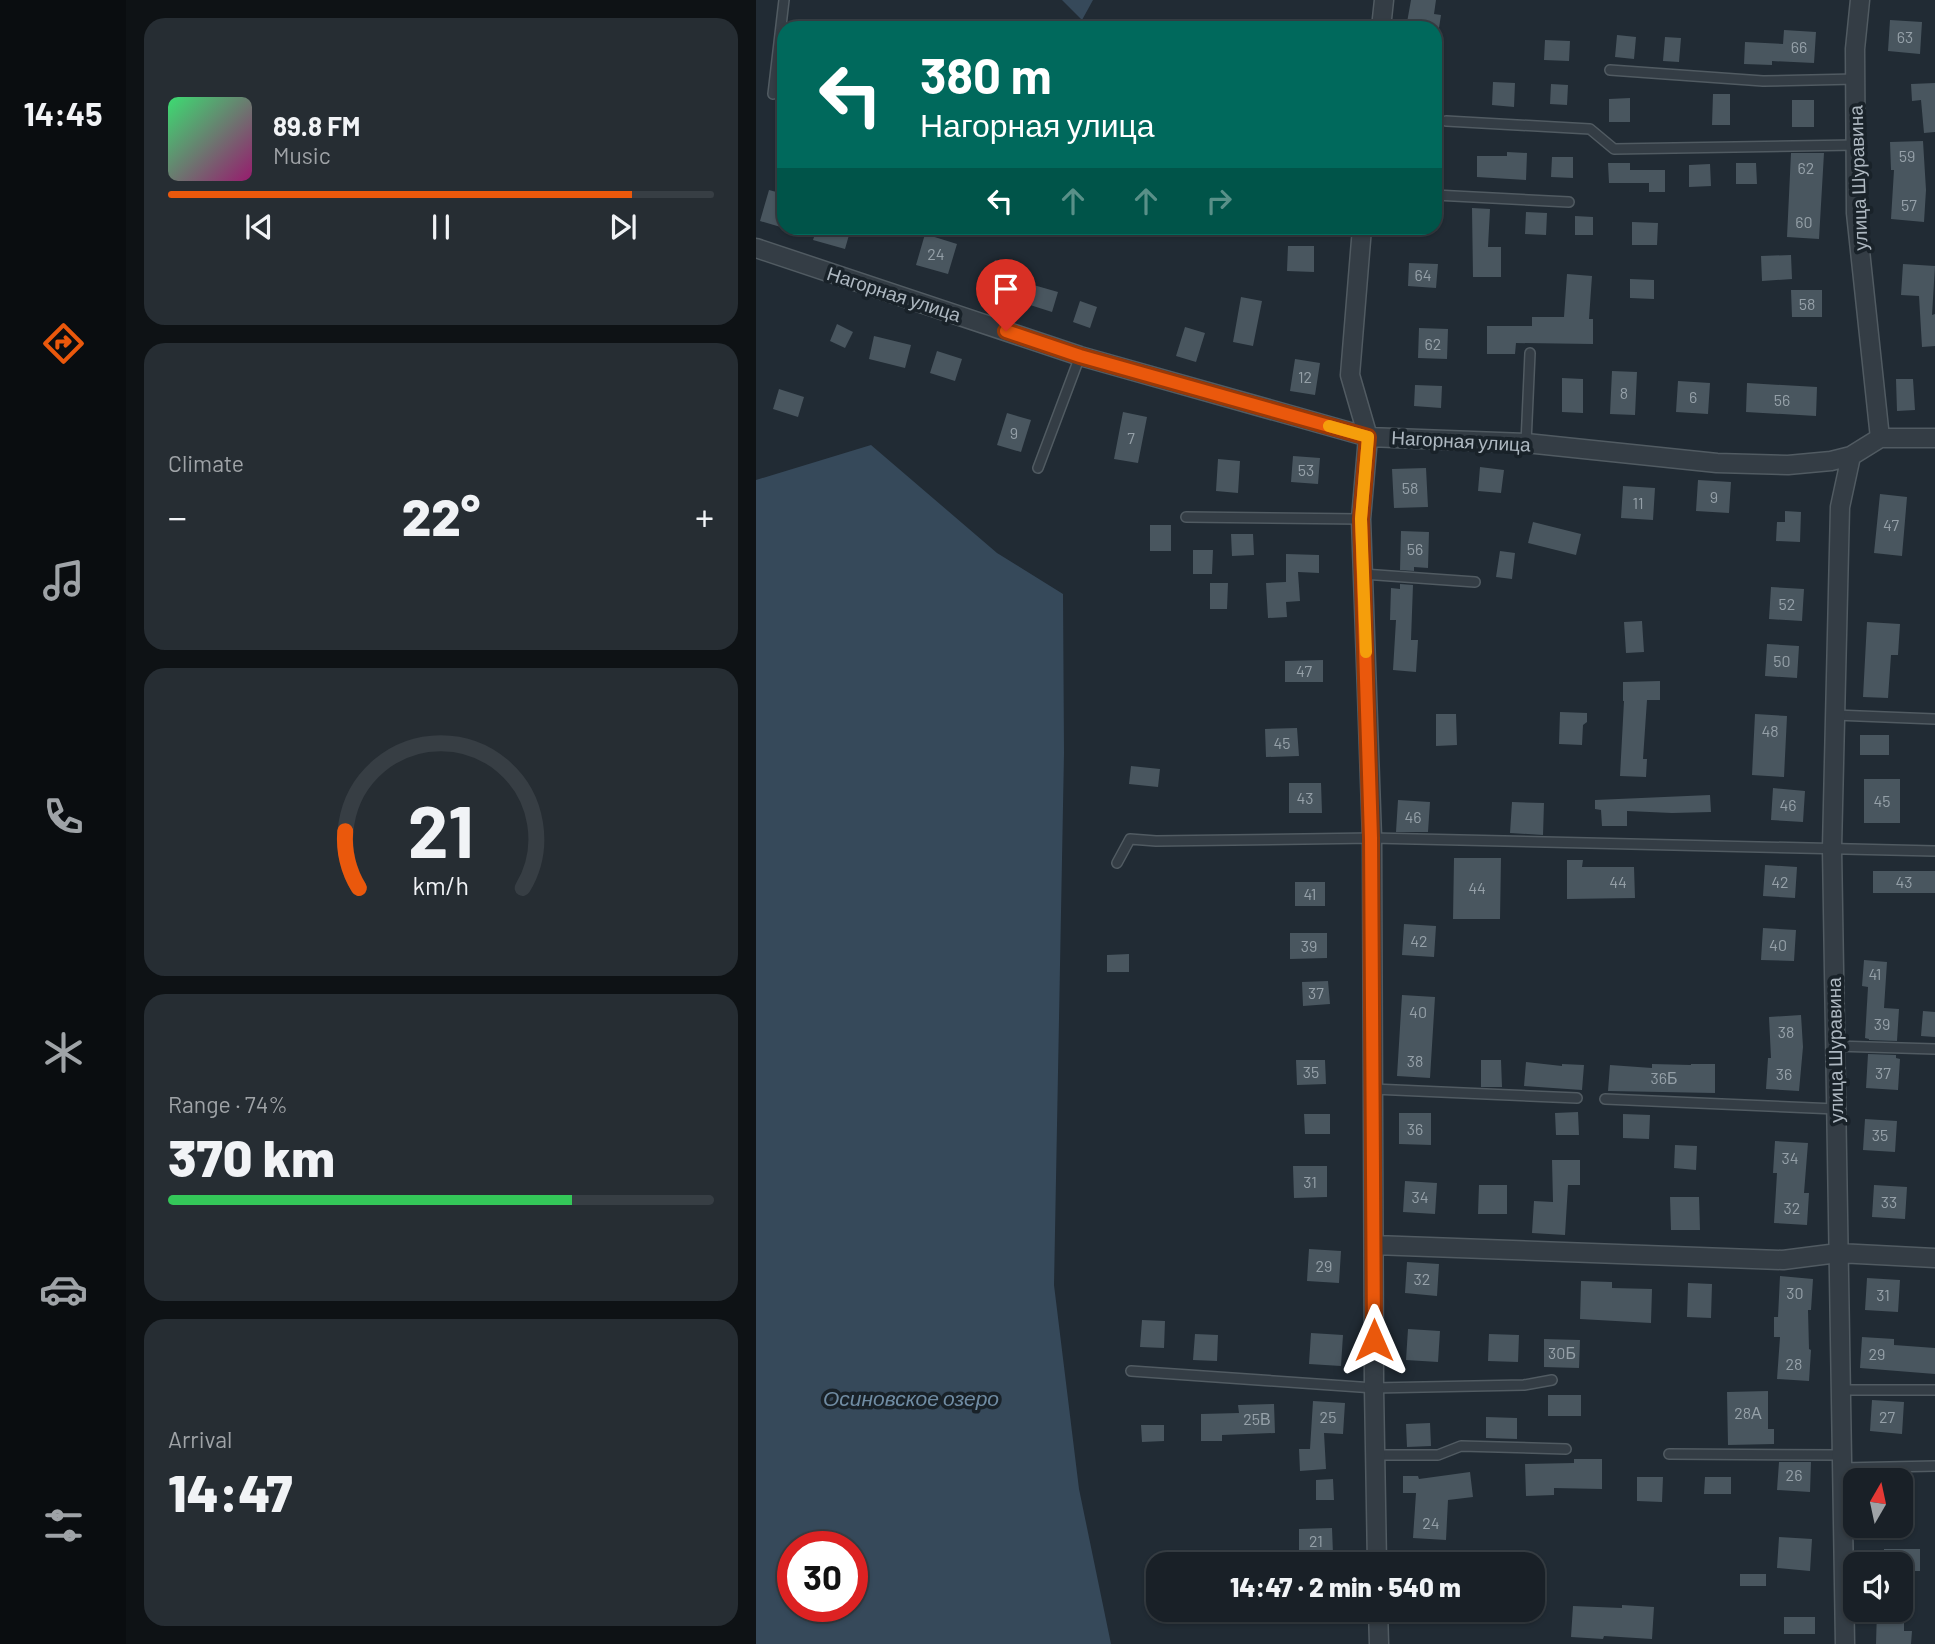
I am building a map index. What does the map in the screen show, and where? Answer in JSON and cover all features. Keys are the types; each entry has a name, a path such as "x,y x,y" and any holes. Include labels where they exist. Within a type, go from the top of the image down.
{"street":[{"path":"1382,21 1384,0"},
{"name":"улица Шуравина","path":"1860,0 1855,49 1856,213 1880,439"},
{"path":"1361,235 1350,375 1368,437 1361,519 1371,838 1377,1552"},
{"name":"Нагорная улица","path":"756,248 1080,356 1368,437 1526,443 1729,463 1788,465 1831,461 1851,456 1880,439 1935,438"},
{"name":"улица Шуравина","path":"1845,1644 1832,848 1840,506 1851,456"},
{"path":"1374,1245 1783,1260 1838,1253 1935,1258"},
{"path":"1378,1622 1379,1644"}],"lane":[{"path":"782,21 784,0"},
{"path":"773,94 777,60"},
{"path":"1609,70 1763,81 1856,79"},
{"path":"1446,121 1590,129 1614,149 1856,145"},
{"path":"1442,195 1569,202"},
{"path":"1526,443 1530,353"},
{"path":"1038,468 1080,356"},
{"path":"1186,517 1361,519"},
{"path":"1363,575 1475,582"},
{"path":"1835,715 1935,719"},
{"path":"1117,863 1130,839 1156,841 1371,838 1935,851"},
{"path":"1835,1046 1935,1049"},
{"path":"1373,1089 1577,1098"},
{"path":"1605,1099 1836,1109"},
{"path":"1130,1371 1374,1388 1524,1385 1552,1380"},
{"path":"1841,1390 1935,1390"},
{"path":"1376,1455 1438,1455 1461,1446 1566,1449"},
{"path":"1669,1454 1935,1466"}],"water":[{"path":"1062,0 1093,0 1082,20"},
{"name":"Осиновское озеро","path":"871,445 997,553 1063,594 1064,753 1054,1285 1079,1489 1111,1644 756,1644 756,480"}],"building":[{"path":"1411,0 1436,0 1434,14 1441,15 1440,21 1407,21"},
{"path":"1890,20 1922,22 1920,54 1888,51"},
{"path":"1784,30 1816,32 1814,63 1772,61 1772,65 1744,64 1745,42 1783,44"},
{"path":"1617,35 1636,37 1634,59 1615,57"},
{"path":"1665,37 1681,38 1679,62 1663,61"},
{"path":"1545,40 1570,41 1569,61 1544,60"},
{"path":"1493,82 1515,83 1514,107 1492,105"},
{"path":"1935,83 1935,132 1924,133 1921,100 1912,101 1911,84"},
{"path":"1551,84 1568,85 1567,105 1550,104"},
{"path":"1713,94 1730,94 1730,125 1712,125"},
{"path":"1630,98 1630,122 1609,122 1609,99"},
{"path":"1792,100 1814,100 1814,127 1792,127"},
{"path":"1923,141 1926,190 1924,222 1891,219 1894,170 1891,170 1890,142"},
{"path":"1507,152 1527,153 1526,180 1477,177 1477,156 1507,156"},
{"path":"1791,153 1824,153 1819,239 1787,237"},
{"path":"1552,157 1573,157 1573,178 1551,177"},
{"path":"1608,163 1630,163 1630,170 1665,170 1665,192 1649,192 1649,183 1609,183"},
{"path":"1736,163 1756,163 1757,184 1736,184"},
{"path":"1710,164 1711,186 1689,187 1689,165"},
{"path":"769,190 777,192 777,226 760,221"},
{"path":"1472,208 1490,209 1488,247 1501,247 1501,277 1473,277"},
{"path":"1526,212 1547,213 1546,235 1525,234"},
{"path":"1575,216 1593,217 1593,235 1575,235"},
{"path":"1632,222 1658,223 1657,245 1632,245"},
{"path":"815,235 849,235 845,249 813,240"},
{"path":"925,235 957,244 948,274 916,265"},
{"path":"1288,246 1314,246 1314,272 1287,271"},
{"path":"1791,255 1792,279 1762,281 1761,256"},
{"path":"995,260 1027,270 1023,282 1058,292 1052,312 986,291"},
{"path":"1409,263 1438,264 1436,288 1408,286"},
{"path":"1903,264 1935,266 1932,315 1935,314 1935,346 1922,347 1919,296 1901,295"},
{"path":"1567,274 1592,276 1589,319 1593,319 1593,344 1516,343 1515,354 1487,354 1487,326 1532,326 1532,317 1564,317"},
{"path":"1630,279 1654,280 1654,299 1630,298"},
{"path":"1791,290 1822,290 1822,317 1792,317"},
{"path":"1241,297 1262,301 1253,346 1233,342"},
{"path":"1080,301 1097,307 1090,328 1073,322"},
{"path":"837,324 853,332 845,348 830,341"},
{"path":"1185,327 1205,333 1196,362 1176,356"},
{"path":"1419,328 1448,329 1447,359 1418,358"},
{"path":"874,336 911,345 905,368 869,359"},
{"path":"937,351 962,359 955,381 930,373"},
{"path":"1295,359 1320,363 1315,395 1290,391"},
{"path":"1612,371 1637,372 1635,415 1610,414"},
{"path":"1562,378 1583,379 1583,413 1562,412"},
{"path":"1896,379 1913,379 1915,410 1897,411"},
{"path":"1678,381 1710,383 1708,414 1676,412"},
{"path":"1747,383 1817,387 1816,416 1746,412"},
{"path":"1415,385 1442,386 1441,408 1414,406"},
{"path":"779,389 804,397 798,417 773,409"},
{"path":"1123,412 1147,417 1138,463 1114,459"},
{"path":"1007,413 1031,420 1021,452 997,445"},
{"path":"1293,456 1320,458 1318,484 1291,482"},
{"path":"1218,459 1240,461 1238,493 1216,491"},
{"path":"1480,467 1504,470 1501,493 1478,491"},
{"path":"1426,468 1428,507 1394,508 1392,469"},
{"path":"1698,480 1731,482 1729,513 1696,511"},
{"path":"1623,486 1655,488 1653,520 1621,518"},
{"path":"1880,494 1907,497 1902,556 1874,553"},
{"path":"1785,511 1801,512 1800,542 1776,541 1777,522 1785,522"},
{"path":"1533,522 1581,534 1576,555 1528,543"},
{"path":"1150,525 1171,525 1171,551 1150,551"},
{"path":"1401,531 1429,532 1428,568 1400,570"},
{"path":"1231,534 1253,534 1254,555 1232,556"},
{"path":"1193,550 1213,550 1212,574 1193,574"},
{"path":"1500,551 1515,553 1512,579 1496,577"},
{"path":"1286,554 1319,555 1319,573 1298,572 1300,601 1286,602 1287,617 1268,618 1266,583 1286,582"},
{"path":"1210,583 1228,583 1227,609 1210,609"},
{"path":"1400,584 1413,585 1411,640 1418,640 1416,672 1393,670 1396,620 1390,620 1391,588 1400,589"},
{"path":"1771,587 1804,589 1802,621 1769,619"},
{"path":"1642,621 1644,652 1626,653 1624,622"},
{"path":"1867,622 1900,624 1898,655 1891,655 1888,698 1863,697"},
{"path":"1767,644 1799,646 1797,678 1765,676"},
{"path":"1323,660 1323,682 1285,682 1285,661"},
{"path":"1660,681 1660,700 1647,700 1643,759 1647,759 1646,777 1620,776 1623,682"},
{"path":"1560,712 1587,713 1582,745 1559,744"},
{"path":"1436,714 1456,714 1457,745 1436,746"},
{"path":"1755,714 1787,716 1784,777 1752,775"},
{"path":"1297,728 1299,756 1266,757 1265,729"},
{"path":"1860,735 1889,735 1889,755 1860,755"},
{"path":"1131,766 1160,769 1158,787 1129,784"},
{"path":"1864,779 1900,779 1900,823 1864,823"},
{"path":"1289,783 1321,783 1322,813 1289,813"},
{"path":"1773,788 1805,791 1803,822 1771,820"},
{"path":"1710,795 1711,812 1627,811 1627,826 1602,826 1601,810 1595,809 1595,800"},
{"path":"1398,800 1430,802 1428,832 1396,832"},
{"path":"1512,802 1544,803 1543,835 1510,833"},
{"path":"1454,858 1501,858 1500,919 1453,919"},
{"path":"1567,860 1583,860 1582,867 1634,867 1635,898 1567,899"},
{"path":"1765,865 1797,867 1795,898 1763,896"},
{"path":"1873,871 1935,871 1935,893 1873,893"},
{"path":"1295,882 1325,882 1325,906 1295,906"},
{"path":"1404,924 1436,926 1434,957 1402,955"},
{"path":"1763,928 1796,930 1794,961 1761,960"},
{"path":"1290,933 1327,933 1327,958 1290,959"},
{"path":"1129,954 1129,972 1107,972 1107,955"},
{"path":"1864,960 1887,962 1884,1008 1899,1009 1897,1041 1865,1038 1868,987 1862,986"},
{"path":"1328,981 1330,1004 1303,1006 1302,982"},
{"path":"1402,995 1435,997 1430,1078 1397,1076"},
{"path":"1923,1011 1935,1012 1935,1037 1921,1036"},
{"path":"1801,1015 1803,1047 1799,1091 1766,1089 1768,1058 1771,1058 1769,1017"},
{"path":"1868,1054 1896,1055 1896,1058 1900,1059 1898,1090 1866,1088"},
{"path":"1296,1060 1325,1060 1326,1084 1297,1085"},
{"path":"1481,1060 1501,1060 1502,1087 1481,1087"},
{"path":"1526,1062 1562,1066 1584,1065 1582,1090 1524,1086"},
{"path":"1652,1064 1715,1064 1715,1093 1608,1091 1610,1065 1652,1068"},
{"path":"1578,1112 1579,1135 1556,1135 1555,1113"},
{"path":"1399,1113 1431,1113 1431,1145 1399,1144"},
{"path":"1304,1114 1330,1114 1330,1134 1305,1134"},
{"path":"1623,1114 1650,1115 1649,1139 1623,1138"},
{"path":"1865,1119 1897,1121 1895,1152 1863,1150"},
{"path":"1775,1141 1808,1143 1804,1193 1809,1193 1807,1225 1774,1223 1777,1173 1773,1173"},
{"path":"1675,1145 1697,1146 1696,1170 1674,1168"},
{"path":"1552,1160 1580,1160 1580,1185 1568,1185 1565,1235 1532,1233 1534,1201 1553,1202"},
{"path":"1293,1166 1327,1166 1327,1197 1294,1198"},
{"path":"1405,1181 1437,1183 1435,1214 1403,1212"},
{"path":"1479,1185 1507,1185 1507,1214 1478,1214"},
{"path":"1874,1185 1907,1187 1905,1219 1872,1217"},
{"path":"1670,1197 1699,1197 1700,1230 1671,1230"},
{"path":"1309,1249 1341,1251 1339,1283 1307,1281"},
{"path":"1407,1262 1439,1264 1437,1296 1405,1293"},
{"path":"1780,1276 1813,1279 1811,1310 1808,1310 1811,1350 1809,1381 1777,1379 1780,1337 1774,1337 1774,1317 1778,1317"},
{"path":"1867,1278 1900,1280 1898,1312 1865,1310"},
{"path":"1581,1281 1612,1282 1612,1288 1652,1289 1651,1323 1580,1319"},
{"path":"1688,1283 1712,1284 1711,1318 1687,1317"},
{"path":"1142,1320 1165,1321 1164,1348 1140,1347"},
{"path":"1408,1329 1440,1331 1438,1362 1406,1360"},
{"path":"1311,1333 1343,1335 1341,1366 1309,1364"},
{"path":"1195,1334 1218,1335 1217,1361 1193,1360"},
{"path":"1489,1334 1519,1335 1518,1362 1488,1361"},
{"path":"1862,1337 1894,1339 1894,1345 1935,1348 1935,1374 1860,1368"},
{"path":"1544,1339 1580,1340 1579,1368 1544,1367"},
{"path":"1768,1391 1768,1429 1774,1429 1774,1444 1728,1445 1727,1392"},
{"path":"1548,1395 1581,1395 1581,1416 1548,1416"},
{"path":"1872,1400 1904,1402 1902,1434 1870,1431"},
{"path":"1313,1401 1345,1403 1343,1434 1324,1433 1326,1469 1300,1471 1299,1449 1310,1449"},
{"path":"1274,1404 1275,1433 1222,1435 1222,1441 1201,1441 1201,1414 1239,1413 1238,1405"},
{"path":"1486,1417 1517,1418 1517,1439 1486,1438"},
{"path":"1430,1423 1431,1446 1407,1447 1406,1424"},
{"path":"1141,1425 1164,1425 1164,1441 1142,1442"},
{"path":"1574,1459 1602,1459 1602,1489 1554,1488 1554,1495 1526,1496 1525,1464 1574,1463"},
{"path":"1779,1462 1811,1462 1810,1492 1777,1490"},
{"path":"1470,1472 1473,1497 1448,1500 1446,1540 1413,1538 1416,1493 1403,1493 1403,1476 1418,1476 1419,1479"},
{"path":"1637,1477 1663,1477 1662,1502 1637,1501"},
{"path":"1705,1477 1731,1477 1731,1494 1704,1494"},
{"path":"1333,1479 1334,1500 1316,1500 1316,1480"},
{"path":"1332,1528 1333,1552 1299,1552 1299,1529"},
{"path":"1779,1537 1812,1539 1810,1571 1777,1568"},
{"path":"1884,1549 1920,1549 1920,1571 1913,1571 1913,1552 1884,1552"},
{"path":"1740,1574 1766,1574 1766,1586 1740,1586"},
{"path":"1622,1605 1654,1607 1652,1639 1571,1637 1573,1606 1622,1608"},
{"path":"1784,1617 1815,1617 1815,1634 1784,1634"},
{"path":"1877,1622 1904,1622 1904,1631 1912,1631 1911,1644 1876,1644"}],"slow traffic":[{"path":"1329,426 1368,437 1361,519 1366,652"}],"route":[{"path":"1006,331 1080,356 1368,437 1361,519 1371,838 1374,1340"}]}
